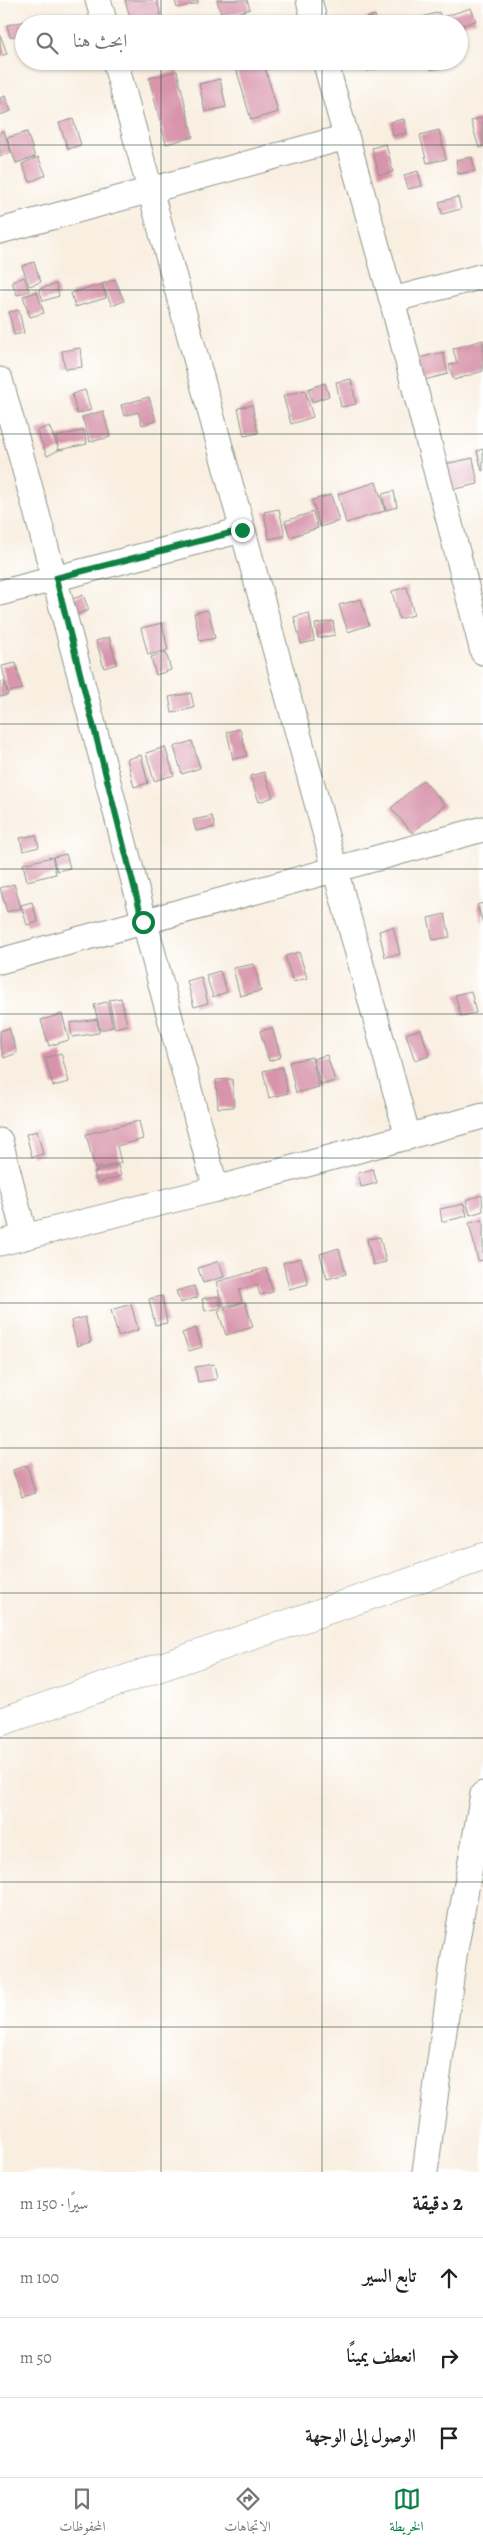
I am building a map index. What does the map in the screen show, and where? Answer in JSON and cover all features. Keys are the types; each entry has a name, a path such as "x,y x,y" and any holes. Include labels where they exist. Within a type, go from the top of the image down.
{"main road":[{"path":"0,1722 483,1558"}],"street":[{"path":"98,0 102,15"},
{"path":"309,0 313,15"},
{"path":"117,70 408,1137"},
{"path":"327,70 392,300 483,652"},
{"path":"0,231 346,137"},
{"path":"392,300 483,276"},
{"path":"0,380 56,578 143,922 216,1189"},
{"path":"0,593 242,530"},
{"path":"0,961 483,829"},
{"path":"0,1243 216,1189 483,1116"},
{"path":"0,1141 25,1237"},
{"path":"426,2172 454,1956 483,1794"}],"building":[{"path":"125,0 157,0 161,15 129,15"},
{"path":"175,0 198,0 198,3 177,8"},
{"path":"217,0 247,0 250,9 229,15 221,15"},
{"path":"471,8 476,21 468,23 468,15 449,15"},
{"path":"439,12 440,15 429,15"},
{"path":"15,23 15,36 10,37 7,25"},
{"path":"0,34 7,54 0,56"},
{"path":"237,70 266,70 278,112 251,120"},
{"path":"177,71 193,137 166,144 149,78"},
{"path":"220,79 226,107 205,112 199,84"},
{"path":"5,96 11,111 0,115 0,98"},
{"path":"483,117 483,147 479,148 471,121"},
{"path":"73,119 81,145 68,149 59,123"},
{"path":"404,119 407,133 393,136 390,122"},
{"path":"439,130 446,159 427,163 420,135"},
{"path":"4,131 11,153 0,156 0,132"},
{"path":"27,132 35,157 16,163 7,138"},
{"path":"386,144 393,172 379,175 372,148"},
{"path":"38,157 46,175 30,182 22,164"},
{"path":"472,157 475,171 458,174 456,160"},
{"path":"418,171 422,186 408,189 404,175"},
{"path":"458,197 461,209 442,214 439,202"},
{"path":"34,262 41,282 29,286 22,266"},
{"path":"24,277 29,291 17,295 12,282"},
{"path":"115,279 124,301 112,306 102,284"},
{"path":"56,284 59,296 43,301 39,289"},
{"path":"102,284 106,298 75,307 71,293"},
{"path":"37,292 44,313 30,317 23,296"},
{"path":"19,310 24,333 14,335 9,312"},
{"path":"483,340 483,371 454,380 449,365 457,363 453,349"},
{"path":"80,348 82,367 65,369 62,351"},
{"path":"443,352 448,374 420,381 415,359"},
{"path":"351,379 356,404 341,407 336,382"},
{"path":"325,383 329,396 312,402 308,389"},
{"path":"85,390 91,410 77,414 72,394"},
{"path":"305,390 313,417 291,424 283,396"},
{"path":"149,397 156,421 142,425 138,412 124,416 121,405"},
{"path":"252,405 258,433 244,436 238,408"},
{"path":"103,411 110,437 90,442 82,417"},
{"path":"49,426 59,450 47,456 37,431"},
{"path":"84,430 87,444 59,450 56,437"},
{"path":"483,449 483,471 482,471 477,451"},
{"path":"473,458 478,484 450,490 445,464"},
{"path":"376,482 385,511 346,523 338,494"},
{"path":"394,491 397,507 386,510 382,494"},
{"path":"331,495 339,521 320,527 312,500"},
{"path":"279,509 285,536 269,539 264,512"},
{"path":"313,512 318,528 290,537 285,521"},
{"path":"407,587 414,615 399,619 392,591"},
{"path":"83,595 89,610 75,615 70,600"},
{"path":"361,599 369,625 348,632 339,605"},
{"path":"208,610 215,638 200,641 194,613"},
{"path":"309,613 314,641 301,644 294,617"},
{"path":"333,621 335,635 318,638 315,624"},
{"path":"162,623 168,650 148,655 141,628"},
{"path":"109,637 117,664 104,668 96,641"},
{"path":"166,652 171,670 156,675 151,657"},
{"path":"16,663 22,689 8,692 2,666"},
{"path":"4,681 8,695 0,697 0,682"},
{"path":"191,693 194,708 172,713 169,697"},
{"path":"240,729 247,756 233,759 227,732"},
{"path":"192,741 200,768 182,774 174,747"},
{"path":"165,747 174,775 154,781 146,753"},
{"path":"141,755 148,783 134,787 127,759"},
{"path":"264,772 273,797 259,802 250,776"},
{"path":"423,780 445,805 412,833 391,808"},
{"path":"212,816 215,827 196,831 193,820"},
{"path":"36,835 39,847 23,851 20,838"},
{"path":"66,854 70,868 57,871 53,857"},
{"path":"52,857 56,874 27,881 23,864"},
{"path":"14,884 21,908 7,912 0,888"},
{"path":"32,902 38,922 27,925 21,905"},
{"path":"483,903 483,923 477,905"},
{"path":"445,914 450,937 433,940 428,918"},
{"path":"393,927 400,954 385,957 379,931"},
{"path":"299,952 307,978 293,982 285,956"},
{"path":"254,964 261,991 240,996 233,968"},
{"path":"220,971 227,992 213,997 206,975"},
{"path":"201,977 208,1003 194,1007 187,981"},
{"path":"471,991 476,1013 461,1016 455,995"},
{"path":"121,998 127,1025 115,1028 109,1000"},
{"path":"107,1002 113,1027 100,1030 94,1005"},
{"path":"62,1014 69,1040 49,1046 41,1020"},
{"path":"97,1019 99,1033 72,1037 70,1023"},
{"path":"9,1028 17,1053 4,1058 0,1044 0,1031"},
{"path":"272,1028 281,1057 269,1061 260,1031"},
{"path":"421,1029 429,1056 415,1061 406,1034"},
{"path":"61,1053 69,1082 53,1086 45,1058"},
{"path":"327,1055 335,1081 321,1085 313,1059"},
{"path":"312,1057 319,1087 296,1093 289,1062"},
{"path":"282,1067 288,1093 269,1098 263,1071"},
{"path":"232,1079 234,1107 218,1108 216,1080"},
{"path":"139,1121 143,1139 117,1146 121,1163 95,1169 86,1134"},
{"path":"37,1131 43,1154 32,1157 26,1134"},
{"path":"118,1165 121,1176 97,1183 94,1172"},
{"path":"373,1169 377,1183 361,1187 358,1173"},
{"path":"482,1195 483,1211 470,1215 466,1200"},
{"path":"464,1204 467,1216 442,1222 440,1209"},
{"path":"483,1220 483,1260 478,1261 469,1223"},
{"path":"380,1237 386,1262 373,1265 367,1239"},
{"path":"339,1248 346,1274 327,1279 320,1254"},
{"path":"301,1258 308,1284 289,1289 283,1263"},
{"path":"219,1261 224,1277 203,1283 198,1268"},
{"path":"266,1268 273,1292 260,1295 257,1285 239,1290 242,1302 223,1307 216,1282"},
{"path":"194,1286 198,1297 180,1303 176,1291"},
{"path":"162,1296 167,1323 155,1325 149,1299"},
{"path":"218,1296 221,1308 205,1311 202,1299"},
{"path":"245,1302 253,1327 226,1335 218,1311"},
{"path":"131,1304 138,1330 118,1336 111,1310"},
{"path":"85,1317 91,1342 77,1346 71,1321"},
{"path":"196,1328 202,1347 189,1351 182,1333"},
{"path":"214,1364 217,1379 198,1382 195,1367"},
{"path":"27,1465 35,1493 22,1497 13,1470"}],"route":[{"path":"143,922 56,578 242,530"}]}
